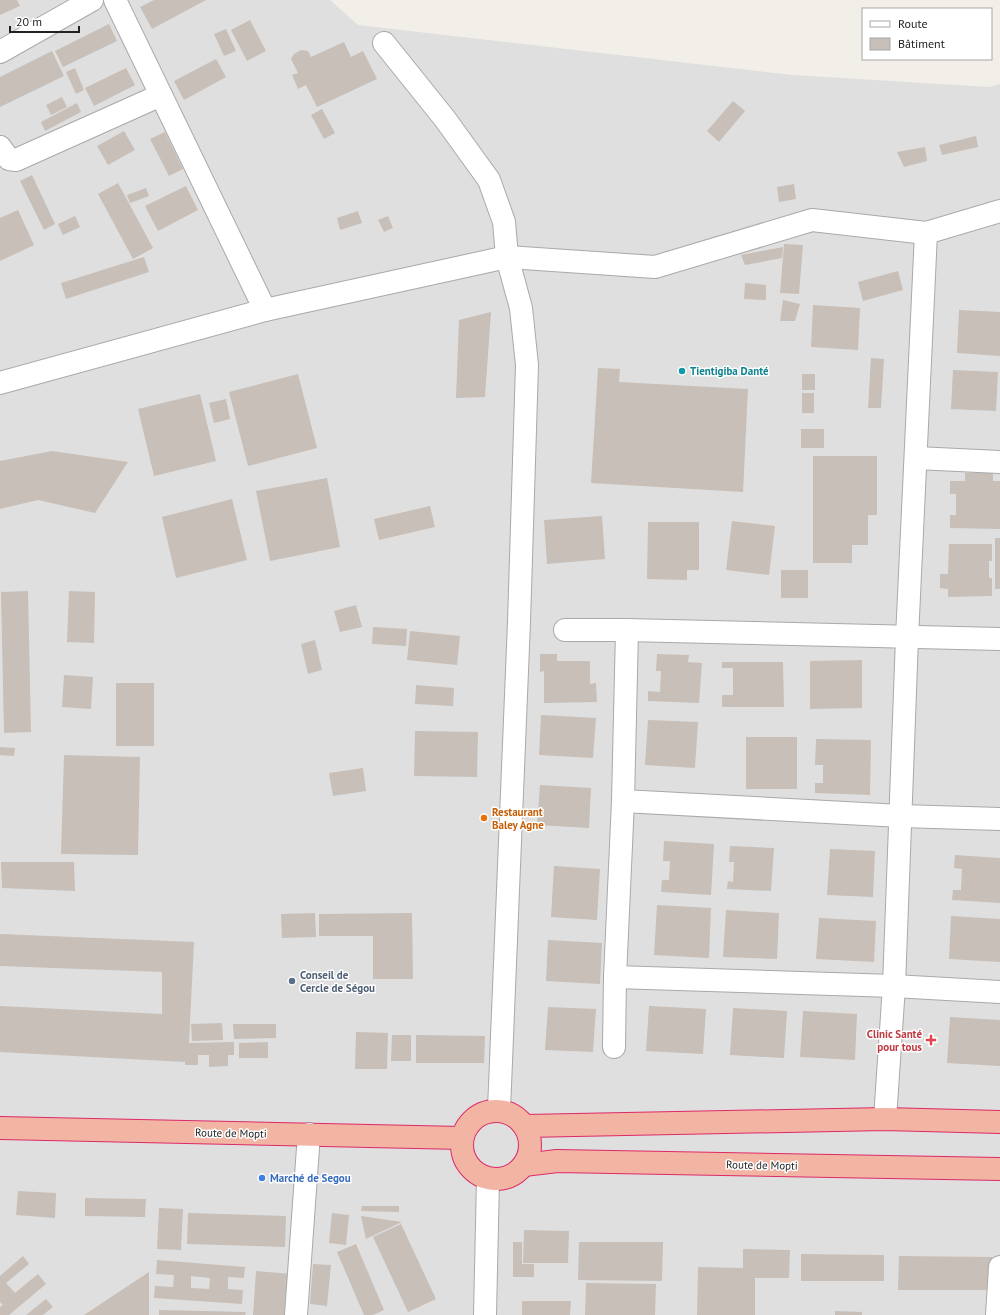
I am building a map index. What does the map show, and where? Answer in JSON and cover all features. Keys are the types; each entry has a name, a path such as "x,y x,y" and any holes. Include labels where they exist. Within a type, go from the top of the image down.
{"highway":[{"path":"499,1110 518,1118 525,1126 530,1139 530,1153 524,1165 515,1174 502,1179 488,1179 476,1174 467,1164 462,1151 462,1138 467,1126 475,1117 486,1112 499,1110"},
{"path":"525,1126 885,1119 1000,1122"},
{"name":"Route de Mopti","path":"0,1128 462,1138"},
{"name":"Route de Mopti","path":"524,1165 557,1161 1000,1169"}],"street":[{"path":"0,52 92,0"},
{"path":"115,0 265,310"},
{"path":"384,43 445,119 489,180 504,222 507,257 521,308 527,365 520,614 499,1110"},
{"path":"0,147 9,159 16,160 161,94"},
{"path":"0,383 265,310 507,257 655,267 812,220 926,233 1000,210"},
{"path":"885,1119 894,986 907,638 926,233"},
{"path":"916,458 1000,462"},
{"path":"565,630 627,630 907,638 1000,639"},
{"path":"614,1048 615,977 623,801 627,630"},
{"path":"623,801 901,816 1000,819"},
{"path":"615,977 894,986 1000,992"},
{"path":"296,1315 309,1134"},
{"path":"485,1315 488,1179"},
{"path":"997,1315 1000,1267"}],"shaded area":[{"path":"0,0 330,0 358,25 793,75 989,87 1000,84 1000,1315 0,1315"}],"building":[{"path":"0,0 17,0 20,6 0,15"},
{"path":"154,0 206,0 152,29 140,7"},
{"path":"250,20 266,51 247,61 231,30"},
{"path":"109,24 117,41 63,67 55,51"},
{"path":"226,29 236,51 224,56 214,34"},
{"path":"344,42 351,57 363,51 377,79 317,107 306,85 298,89 292,75 298,73 291,59 294,54 301,50 308,51 311,57"},
{"path":"52,51 64,76 0,107 0,77"},
{"path":"216,59 226,77 184,100 174,81"},
{"path":"75,68 84,90 76,94 66,72"},
{"path":"126,68 135,85 94,106 85,88"},
{"path":"62,97 67,107 51,115 46,105"},
{"path":"733,101 745,111 719,142 707,131"},
{"path":"77,103 81,112 45,131 41,122"},
{"path":"322,109 335,133 324,139 311,115"},
{"path":"124,131 135,150 108,165 97,146"},
{"path":"165,132 183,169 169,176 150,139"},
{"path":"976,136 978,147 942,155 939,145"},
{"path":"925,147 927,161 904,167 897,152"},
{"path":"32,175 55,224 44,230 20,181"},
{"path":"118,183 153,248 133,259 98,194"},
{"path":"794,184 796,199 779,202 777,187"},
{"path":"186,186 198,210 158,231 145,206"},
{"path":"146,188 149,196 130,203 127,195"},
{"path":"18,210 34,245 0,261 0,218"},
{"path":"358,211 362,223 340,230 337,218"},
{"path":"75,216 80,227 63,235 58,224"},
{"path":"388,216 393,228 384,232 378,220"},
{"path":"784,244 803,245 799,294 780,293"},
{"path":"783,247 782,258 745,265 741,255"},
{"path":"144,257 149,272 66,299 61,283"},
{"path":"898,271 903,290 863,301 858,282"},
{"path":"745,283 766,285 766,300 744,299"},
{"path":"783,300 800,304 795,321 780,321"},
{"path":"813,305 860,308 858,350 811,347"},
{"path":"959,310 1000,312 1000,356 957,353"},
{"path":"491,312 485,397 456,398 459,320"},
{"path":"871,358 884,359 881,408 868,408"},
{"path":"598,368 620,369 619,382 748,389 743,492 591,483"},
{"path":"953,370 998,372 996,411 951,409"},
{"path":"298,374 317,448 248,466 229,392"},
{"path":"802,374 815,374 815,390 802,390"},
{"path":"802,393 814,393 814,413 802,413"},
{"path":"200,394 216,461 154,476 138,409"},
{"path":"226,399 230,419 214,423 209,403"},
{"path":"801,429 824,429 824,448 801,448"},
{"path":"52,451 128,462 95,513 38,500 0,509 0,461"},
{"path":"813,456 877,456 877,515 868,515 868,545 852,545 852,563 813,563"},
{"path":"965,473 993,473 993,481 1000,481 1000,529 950,528 950,515 956,515 956,494 950,494 950,481 965,481"},
{"path":"327,478 340,547 270,561 256,491"},
{"path":"232,499 247,560 176,578 162,517"},
{"path":"430,506 435,527 379,540 374,519"},
{"path":"602,516 605,559 547,564 544,520"},
{"path":"732,521 775,526 769,575 726,570"},
{"path":"648,522 699,522 699,570 687,570 687,580 647,579"},
{"path":"995,538 1000,538 1000,589 995,589"},
{"path":"949,544 992,544 992,561 989,561 989,578 992,578 992,596 948,597 948,589 940,588 940,574 948,574"},
{"path":"781,570 808,570 808,598 781,598"},
{"path":"28,591 31,732 4,733 1,592"},
{"path":"69,591 95,592 94,643 67,642"},
{"path":"356,605 362,627 340,632 334,611"},
{"path":"373,627 407,629 406,646 372,644"},
{"path":"410,631 460,636 457,665 407,660"},
{"path":"315,640 322,670 308,674 301,644"},
{"path":"540,654 557,654 557,661 590,661 590,684 596,683 597,702 544,703 544,671 540,672"},
{"path":"657,654 689,655 688,662 702,663 699,703 648,701 648,691 660,692 661,671 656,671"},
{"path":"862,660 862,708 810,709 810,661"},
{"path":"722,662 783,662 784,707 722,707 722,695 733,695 733,668 722,668"},
{"path":"64,675 93,677 91,709 62,707"},
{"path":"116,683 154,683 154,746 116,746"},
{"path":"416,685 454,688 453,706 415,704"},
{"path":"541,715 596,718 593,758 539,755"},
{"path":"648,720 698,722 695,768 645,765"},
{"path":"415,731 478,732 477,777 414,776"},
{"path":"746,737 797,737 797,789 746,789"},
{"path":"816,739 871,740 870,795 815,793 815,783 823,783 823,765 815,765"},
{"path":"0,747 15,748 14,756 0,755"},
{"path":"64,755 140,757 138,855 61,854"},
{"path":"363,768 366,791 333,796 329,773"},
{"path":"540,785 591,788 589,828 537,825"},
{"path":"664,841 714,844 711,895 661,892 662,880 669,880 670,861 663,861"},
{"path":"730,846 774,848 771,891 727,889 728,881 733,882 734,862 729,862"},
{"path":"830,849 875,851 873,897 827,895"},
{"path":"955,855 1000,858 1000,903 952,900 953,890 961,890 962,869 954,868"},
{"path":"1,862 74,862 75,891 2,888"},
{"path":"554,866 600,869 597,920 551,917"},
{"path":"657,905 711,908 709,958 654,955"},
{"path":"726,910 779,913 777,959 723,957"},
{"path":"315,913 316,937 282,938 281,914"},
{"path":"412,913 413,979 373,979 373,936 319,936 319,914"},
{"path":"951,916 1000,919 1000,962 949,959"},
{"path":"819,918 876,921 874,962 816,959"},
{"path":"0,934 194,942 189,1043 234,1042 234,1055 228,1055 228,1066 209,1067 209,1055 198,1055 198,1065 185,1065 185,1062 0,1052 0,1006 162,1014 162,972 0,966"},
{"path":"548,940 602,943 600,984 546,981"},
{"path":"649,1006 706,1009 703,1054 646,1051"},
{"path":"548,1007 596,1009 593,1052 545,1050"},
{"path":"733,1008 787,1011 784,1058 730,1055"},
{"path":"803,1011 857,1014 855,1060 800,1057"},
{"path":"950,1017 1000,1020 1000,1066 947,1063"},
{"path":"222,1023 223,1040 192,1041 191,1024"},
{"path":"233,1024 276,1024 276,1038 234,1039"},
{"path":"356,1032 388,1033 387,1069 355,1069"},
{"path":"392,1035 411,1035 411,1061 391,1061"},
{"path":"416,1035 485,1036 484,1063 416,1063"},
{"path":"268,1042 268,1058 239,1058 239,1043"},
{"path":"18,1191 56,1193 55,1218 16,1215"},
{"path":"85,1198 146,1199 145,1217 85,1216"},
{"path":"362,1206 399,1206 399,1212 361,1211"},
{"path":"159,1208 183,1209 181,1250 157,1249"},
{"path":"188,1213 286,1216 285,1247 187,1244"},
{"path":"332,1213 349,1215 346,1245 329,1243"},
{"path":"361,1216 402,1222 366,1239"},
{"path":"401,1224 436,1299 408,1312 373,1237"},
{"path":"524,1230 569,1231 568,1263 523,1263"},
{"path":"513,1242 522,1242 522,1264 534,1264 534,1277 513,1277"},
{"path":"579,1242 663,1242 662,1281 578,1280"},
{"path":"356,1244 384,1310 373,1315 364,1315 337,1252"},
{"path":"743,1249 790,1250 789,1278 755,1278 755,1315 697,1315 698,1267 743,1268"},
{"path":"801,1254 884,1255 884,1281 801,1281"},
{"path":"23,1256 29,1264 6,1283 15,1293 38,1274 46,1284 9,1315 0,1315 0,1307 3,1305 0,1302 0,1276"},
{"path":"899,1256 992,1257 991,1290 898,1290"},
{"path":"157,1260 245,1267 244,1278 228,1277 228,1289 243,1290 242,1304 154,1298 155,1286 173,1287 174,1275 156,1274","holes":["191,1276 210,1278 209,1289 191,1288"]},
{"path":"313,1264 331,1265 327,1306 310,1304"},
{"path":"256,1271 291,1274 287,1315 253,1315"},
{"path":"149,1272 149,1315 84,1315"},
{"path":"586,1283 656,1284 655,1315 585,1315"},
{"path":"46,1299 53,1307 43,1315 26,1315"},
{"path":"522,1301 571,1301 570,1315 522,1315"},
{"path":"159,1310 246,1312 245,1315 159,1315"},
{"path":"835,1311 862,1312 862,1315 835,1315"}],"place":[{"name":"Tientigiba Danté","path":"682,371"},
{"name":"Restaurant Baley Agne","path":"484,818"},
{"name":"Conseil de Cercle de Ségou","path":"292,981"},
{"name":"Clinic Santé pour tous","path":"931,1040"},
{"name":"Marché de Segou","path":"262,1178"}]}
